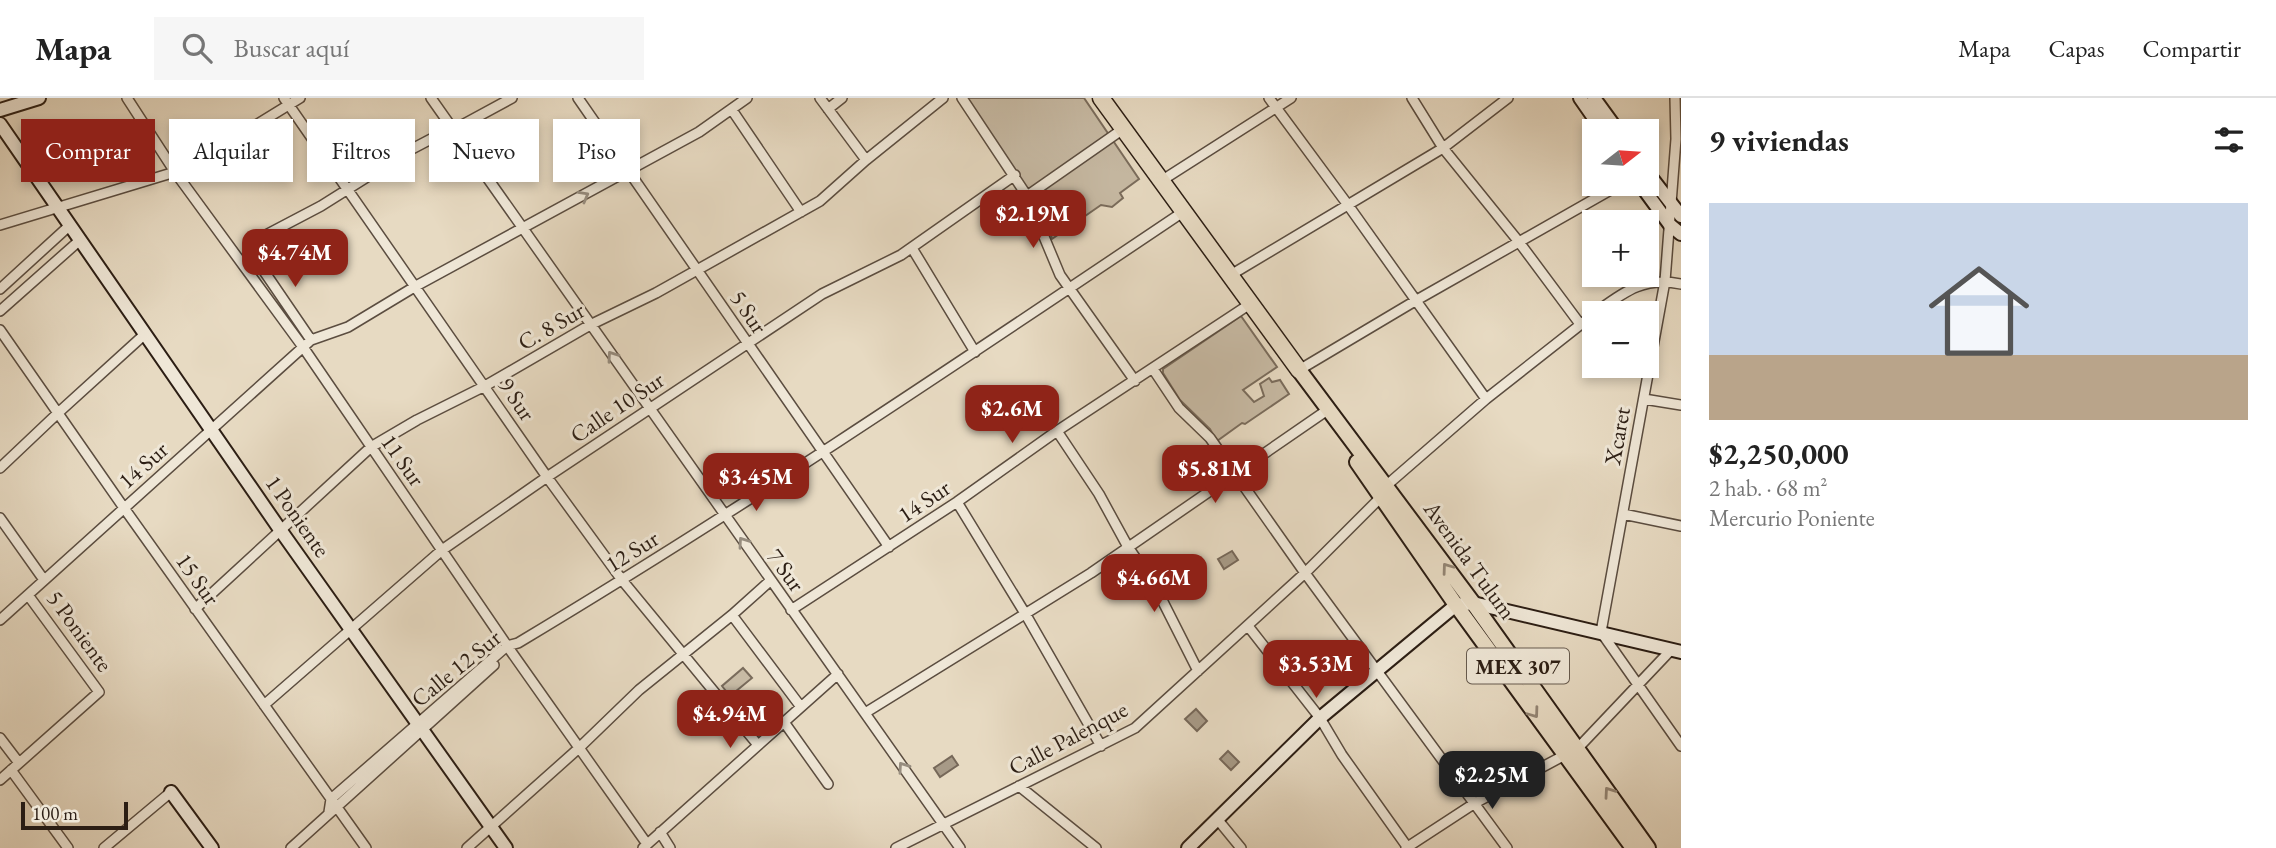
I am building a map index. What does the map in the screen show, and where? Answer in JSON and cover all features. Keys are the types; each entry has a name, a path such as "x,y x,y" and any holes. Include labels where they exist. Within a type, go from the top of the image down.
{"highway":[{"name":"Avenida Tulum","path":"1101,98 1299,370"}],"main road":[{"name":"Avenida Tulum","path":"1299,370 1323,413 1473,603 1633,848"},
{"name":"Avenida Tulum","path":"1299,370 1384,491 1456,605 1648,848"}],"street":[{"path":"0,110 38,98"},
{"name":"11 Sur","path":"127,98 169,163"},
{"path":"260,119 286,101 300,98"},
{"name":"7 Sur","path":"431,98 445,119"},
{"path":"473,119 512,98"},
{"name":"5 Sur","path":"578,98 592,119"},
{"path":"640,165 699,132 747,98"},
{"path":"820,98 866,160"},
{"path":"828,109 842,98"},
{"name":"C. 8 Sur","path":"195,609 370,447 820,201 943,98"},
{"path":"962,98 1027,196 1054,262 1135,381"},
{"path":"1269,98 1486,399"},
{"path":"1161,181 1291,98"},
{"path":"1412,98 1443,148 1519,242 1580,324"},
{"path":"1229,276 1443,148 1508,98"},
{"path":"1580,98 1595,119"},
{"path":"1594,98 1609,119"},
{"name":"Xcaret","path":"1601,632 1665,281 1676,139 1675,98"},
{"name":"9 Sur","path":"286,101 547,477 622,580 758,745"},
{"path":"732,110 801,212"},
{"name":"1 Poniente","path":"0,124 281,531 506,848"},
{"path":"1027,196 1123,129"},
{"path":"429,140 321,206 262,237 254,250 255,258 311,340 348,327 416,286 610,182"},
{"path":"0,225 169,174"},
{"name":"Calle 10 Sur","path":"264,705 442,550 822,294 876,270 912,248 1015,176"},
{"name":"11 Sur","path":"182,182 303,347 645,846"},
{"name":"7 Sur","path":"490,182 960,848"},
{"name":"5 Sur","path":"635,182 889,547"},
{"path":"1659,188 1681,216"},
{"path":"1299,370 1600,196"},
{"path":"1649,196 1670,226 1681,234"},
{"name":"12 Sur","path":"518,643 823,452 1183,212"},
{"path":"0,289 69,226"},
{"path":"0,311 80,240"},
{"path":"912,248 975,352"},
{"path":"1665,281 1681,284"},
{"name":"Calle Palenque","path":"1613,301 1632,288 1648,282 1665,281"},
{"name":"14 Sur","path":"792,610 1250,304"},
{"name":"Calle Palenque","path":"896,848 1135,728 1306,573 1384,491 1486,399 1580,324"},
{"name":"15 Sur","path":"0,330 332,806 366,848"},
{"path":"0,468 145,334"},
{"name":"14 Sur","path":"0,620 311,340"},
{"path":"1153,369 1179,408 1205,431 1507,848"},
{"path":"1644,398 1681,405"},
{"path":"865,713 1091,573 1323,413"},
{"path":"1057,431 1099,494 1128,547 1164,602 1198,671"},
{"path":"957,502 1101,746"},
{"path":"1623,514 1681,526"},
{"name":"5 Poniente","path":"0,518 44,580"},
{"path":"467,848 579,748 639,690 770,581"},
{"name":"5 Poniente","path":"19,763 99,692 28,595"},
{"path":"1188,848 1320,718 1456,605 1473,603 1676,651"},
{"path":"732,615 801,707"},
{"path":"1248,626 1320,718 1342,755 1407,847 1475,803 1571,751 1676,651"},
{"path":"1601,632 1681,746"},
{"name":"Calle 12 Sur","path":"291,848 332,806 509,648 518,643"},
{"path":"645,846 838,674"},
{"path":"784,722 828,784"},
{"path":"0,738 19,763 0,780"},
{"path":"11,770 68,848"},
{"path":"1019,786 1096,848"},
{"path":"104,848 172,792 212,848"},
{"path":"1218,820 1241,848"},
{"path":"660,832 670,848"}],"shaded area":[{"path":"967,98 1084,98 1139,179 1120,193 1123,198 1112,207 1101,205 1052,239 1047,222"},
{"path":"1241,316 1277,367 1243,390 1254,402 1264,396 1260,384 1269,378 1272,382 1280,380 1289,394 1217,441 1210,429 1180,400 1163,369"},
{"path":"1232,551 1238,560 1224,569 1218,559"},
{"path":"743,668 752,678 730,696 722,686"},
{"path":"1196,709 1207,721 1197,731 1185,719"},
{"path":"1228,751 1239,762 1231,770 1220,759"},
{"path":"952,756 958,765 940,777 934,768"}]}
